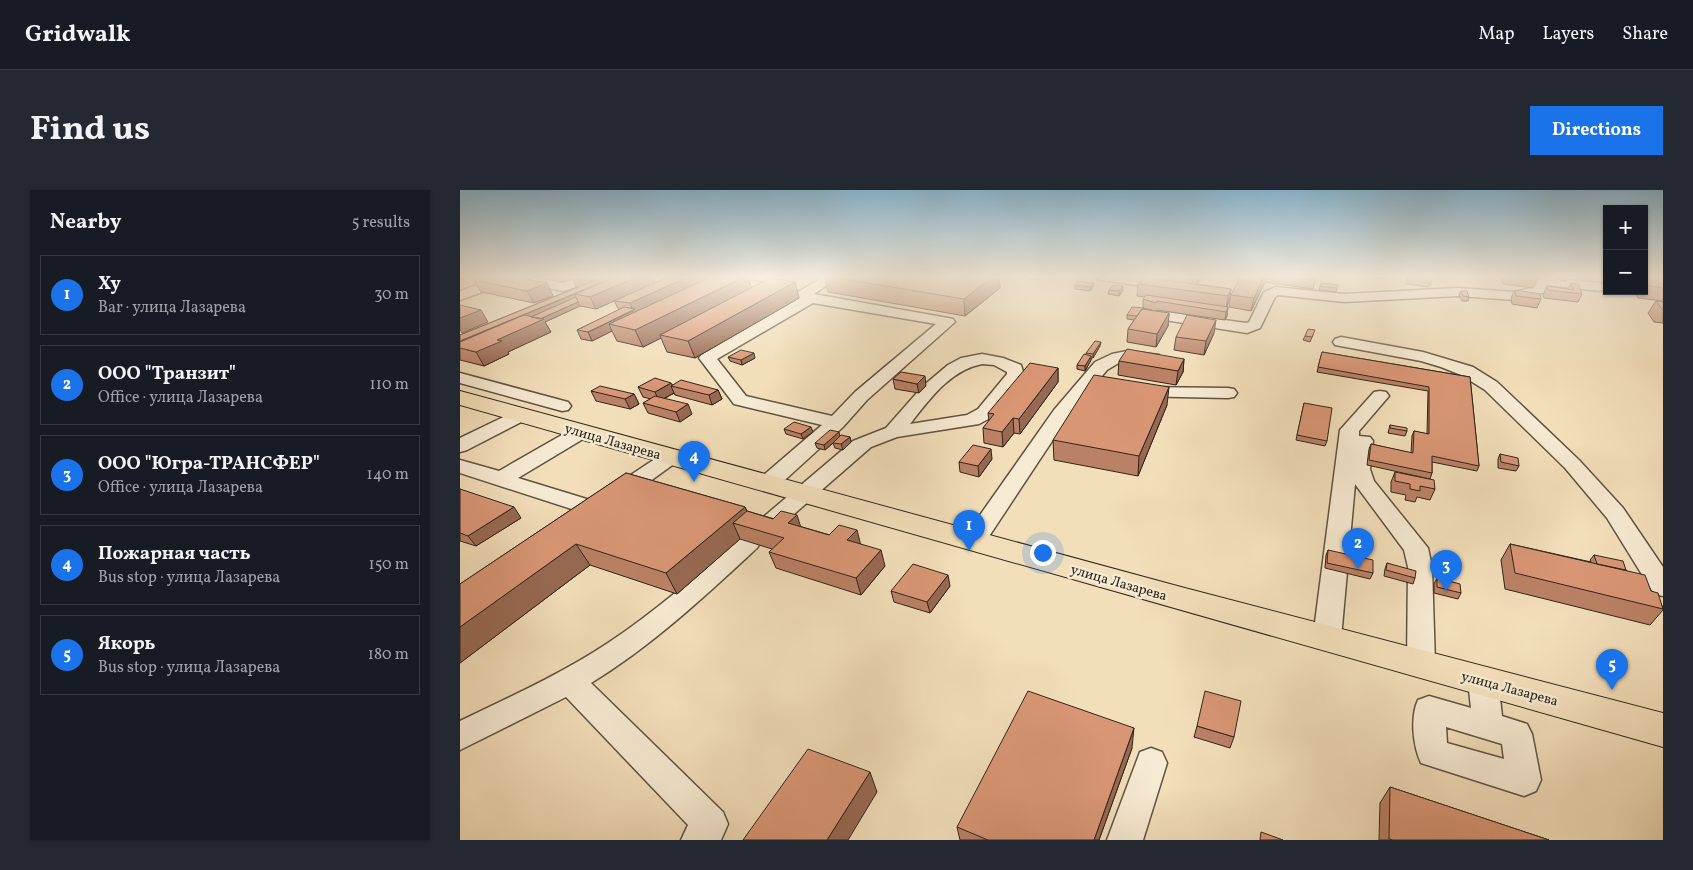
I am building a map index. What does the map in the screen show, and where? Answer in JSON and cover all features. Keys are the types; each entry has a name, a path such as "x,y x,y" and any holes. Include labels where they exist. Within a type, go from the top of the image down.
{"main road":[{"name":"улица Лазарева","path":"463,396 520,415 767,484 1663,730"}],"lane":[{"path":"790,306 706,358 740,400 836,423"},
{"path":"767,484 836,423 861,396 948,322 863,306"},
{"path":"1152,314 1247,328 1255,325 1264,306"},
{"path":"1341,342 1423,357 1447,364 1467,371 1491,386 1572,464 1615,513 1663,587"},
{"path":"974,541 1061,414 1095,385 1101,366 1118,357 1127,356 1174,360"},
{"path":"460,736 599,664 672,610 860,445 871,438 891,432 972,420 985,413 1016,375 1015,369 994,361 979,359 967,360 955,366 891,432"},
{"path":"1123,389 1142,392 1228,393"},
{"path":"463,396 562,406"},
{"path":"1328,638 1350,430 1380,396"},
{"path":"460,446 520,415"},
{"path":"501,479 581,432"},
{"path":"1363,440 1360,469 1364,482 1416,548 1420,567 1421,664"},
{"path":"571,526 671,457"},
{"path":"460,466 595,509"},
{"path":"569,680 711,824 699,840"},
{"path":"1482,681 1488,726"},
{"path":"1125,840 1151,763"}],"building":[{"path":"460,306 481,310 460,318"},
{"path":"531,306 544,306 460,341 460,335"},
{"path":"555,306 568,306 540,319 531,317"},
{"path":"647,306 684,306 635,330 609,324"},
{"path":"715,306 751,306 688,341 660,335"},
{"path":"1190,306 1228,307 1226,312"},
{"path":"624,307 635,309 588,332 577,330"},
{"path":"1132,307 1144,308 1137,316 1127,315"},
{"path":"1142,309 1169,313 1157,334 1128,329"},
{"path":"524,315 544,319 497,340 502,341 476,352 460,348 460,342"},
{"path":"1187,315 1216,320 1206,341 1176,337"},
{"path":"1308,329 1315,330 1312,337 1305,336"},
{"path":"1095,341 1101,342 1093,354 1086,353"},
{"path":"1127,349 1184,359 1178,371 1119,361"},
{"path":"741,350 754,353 741,360 728,357"},
{"path":"1322,352 1470,377 1479,466 1432,456 1432,473 1369,460 1371,444 1413,453 1414,431 1429,434 1429,387 1318,367"},
{"path":"1084,354 1091,356 1085,366 1077,365"},
{"path":"1030,363 1058,368 1019,419 1013,418 1002,432 983,428 994,414 988,413"},
{"path":"901,372 925,376 917,384 893,379"},
{"path":"1094,375 1169,387 1139,456 1053,440"},
{"path":"655,378 671,383 655,392 638,387"},
{"path":"681,380 718,390 709,395 671,386"},
{"path":"600,386 634,394 625,399 591,391"},
{"path":"655,396 688,404 676,412 643,403"},
{"path":"1304,403 1332,408 1327,441 1297,435"},
{"path":"794,422 811,427 801,434 784,429"},
{"path":"1390,425 1407,428 1407,431 1390,428"},
{"path":"830,430 839,432 824,445 815,443"},
{"path":"841,435 850,437 841,444 833,443"},
{"path":"973,445 991,449 978,466 959,462"},
{"path":"1500,454 1518,458 1519,466 1501,462"},
{"path":"1395,472 1434,480 1435,489 1420,486 1420,491 1410,489 1410,484 1395,481"},
{"path":"626,473 745,507 666,573 576,544 460,627 460,584"},
{"path":"460,489 514,507 468,536 460,533"},
{"path":"747,511 773,519 781,511 797,515 788,523 829,535 839,525 857,530 847,540 881,550 856,578 769,552 784,538 733,523"},
{"path":"1510,544 1645,575 1651,591 1658,593 1663,609 1515,573"},
{"path":"1328,550 1373,560 1373,573 1327,563"},
{"path":"1594,555 1623,561 1626,570 1597,564"},
{"path":"1387,563 1416,571 1415,578 1386,570"},
{"path":"913,564 948,575 927,602 891,591"},
{"path":"1437,578 1460,584 1461,593 1437,587"},
{"path":"1028,691 1134,728 1094,840 988,840 957,827"},
{"path":"1205,691 1241,701 1234,737 1197,726"},
{"path":"808,749 870,772 827,840 743,840"},
{"path":"1390,787 1549,840 1389,839"},
{"path":"1261,832 1283,840 1260,840"}],"place":[{"name":"Пожарная часть","path":"694,482"},
{"name":"Xy","path":"969,551"},
{"name":"ООО \"Транзит\"","path":"1358,569"},
{"name":"ООО \"Югра-ТРАНСФЕР\"","path":"1446,591"},
{"name":"Якорь","path":"1612,690"}]}
